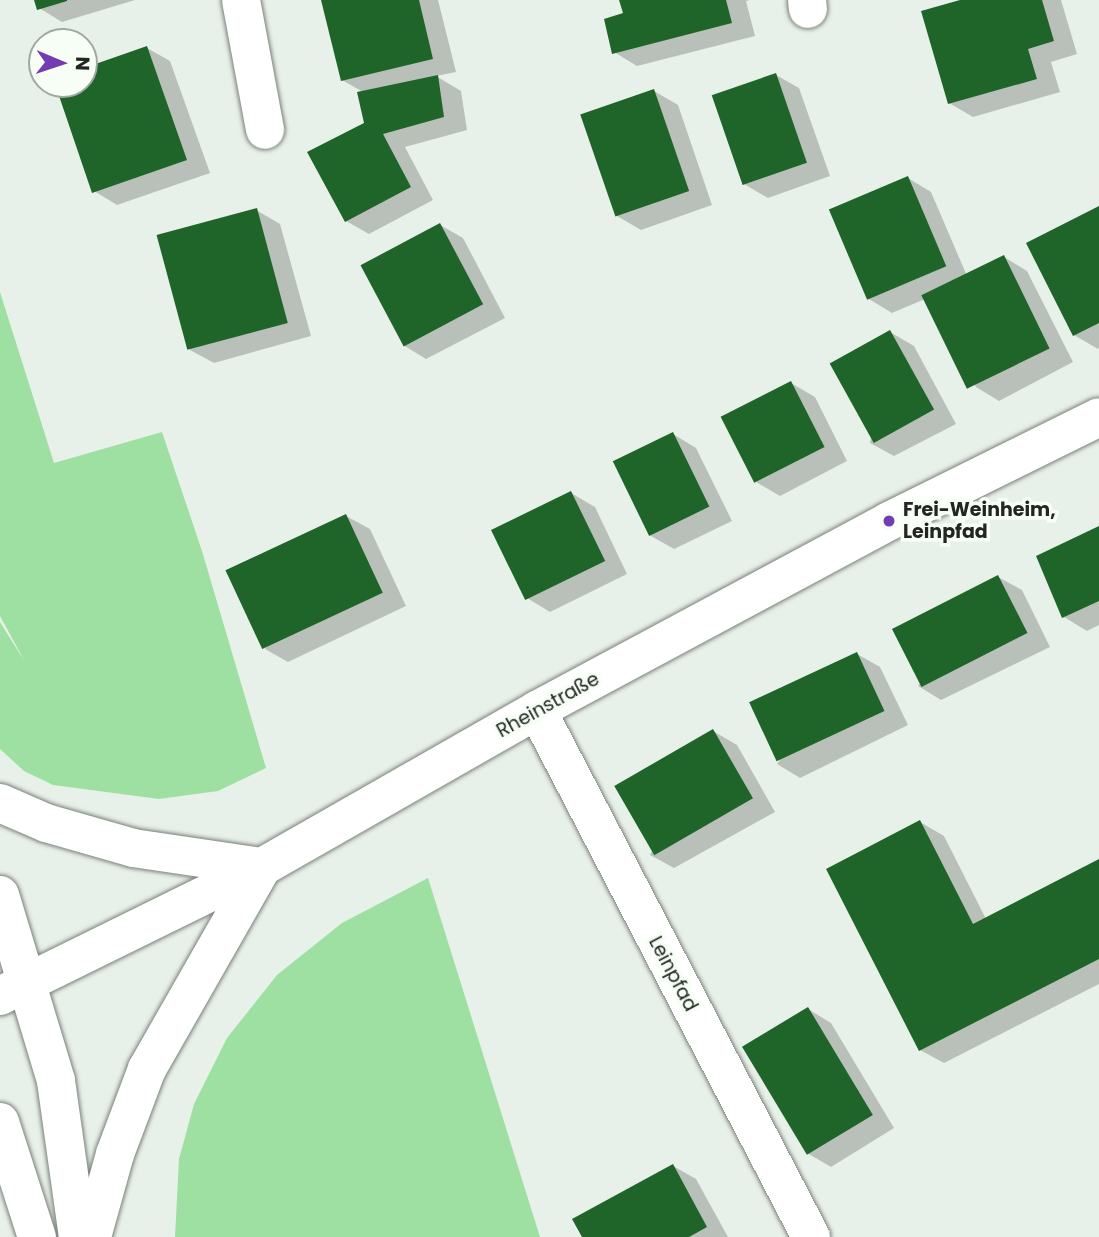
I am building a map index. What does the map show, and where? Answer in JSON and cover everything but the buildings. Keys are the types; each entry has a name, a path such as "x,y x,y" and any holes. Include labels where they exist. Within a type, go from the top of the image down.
{"street":[{"path":"241,0 265,130"},
{"name":"Rheinstraße","path":"14,989 262,867 537,710 889,521 1099,417"},
{"name":"Leinpfad","path":"537,710 811,1237"},
{"path":"0,803 46,823 133,848 262,867 147,1069 115,1154 92,1237"},
{"path":"0,895 14,989 56,1081 78,1237"},
{"path":"0,1122 37,1237"}],"green space":[{"path":"0,292 54,463 162,432 202,551 266,768 218,791 159,799 53,785 24,771 0,749 0,622 25,662 0,616"},
{"path":"428,878 540,1237 175,1237 179,1159 194,1104 227,1038 277,975 342,923"}],"place":[{"name":"Frei-Weinheim, Leinpfad","path":"889,521"}]}
